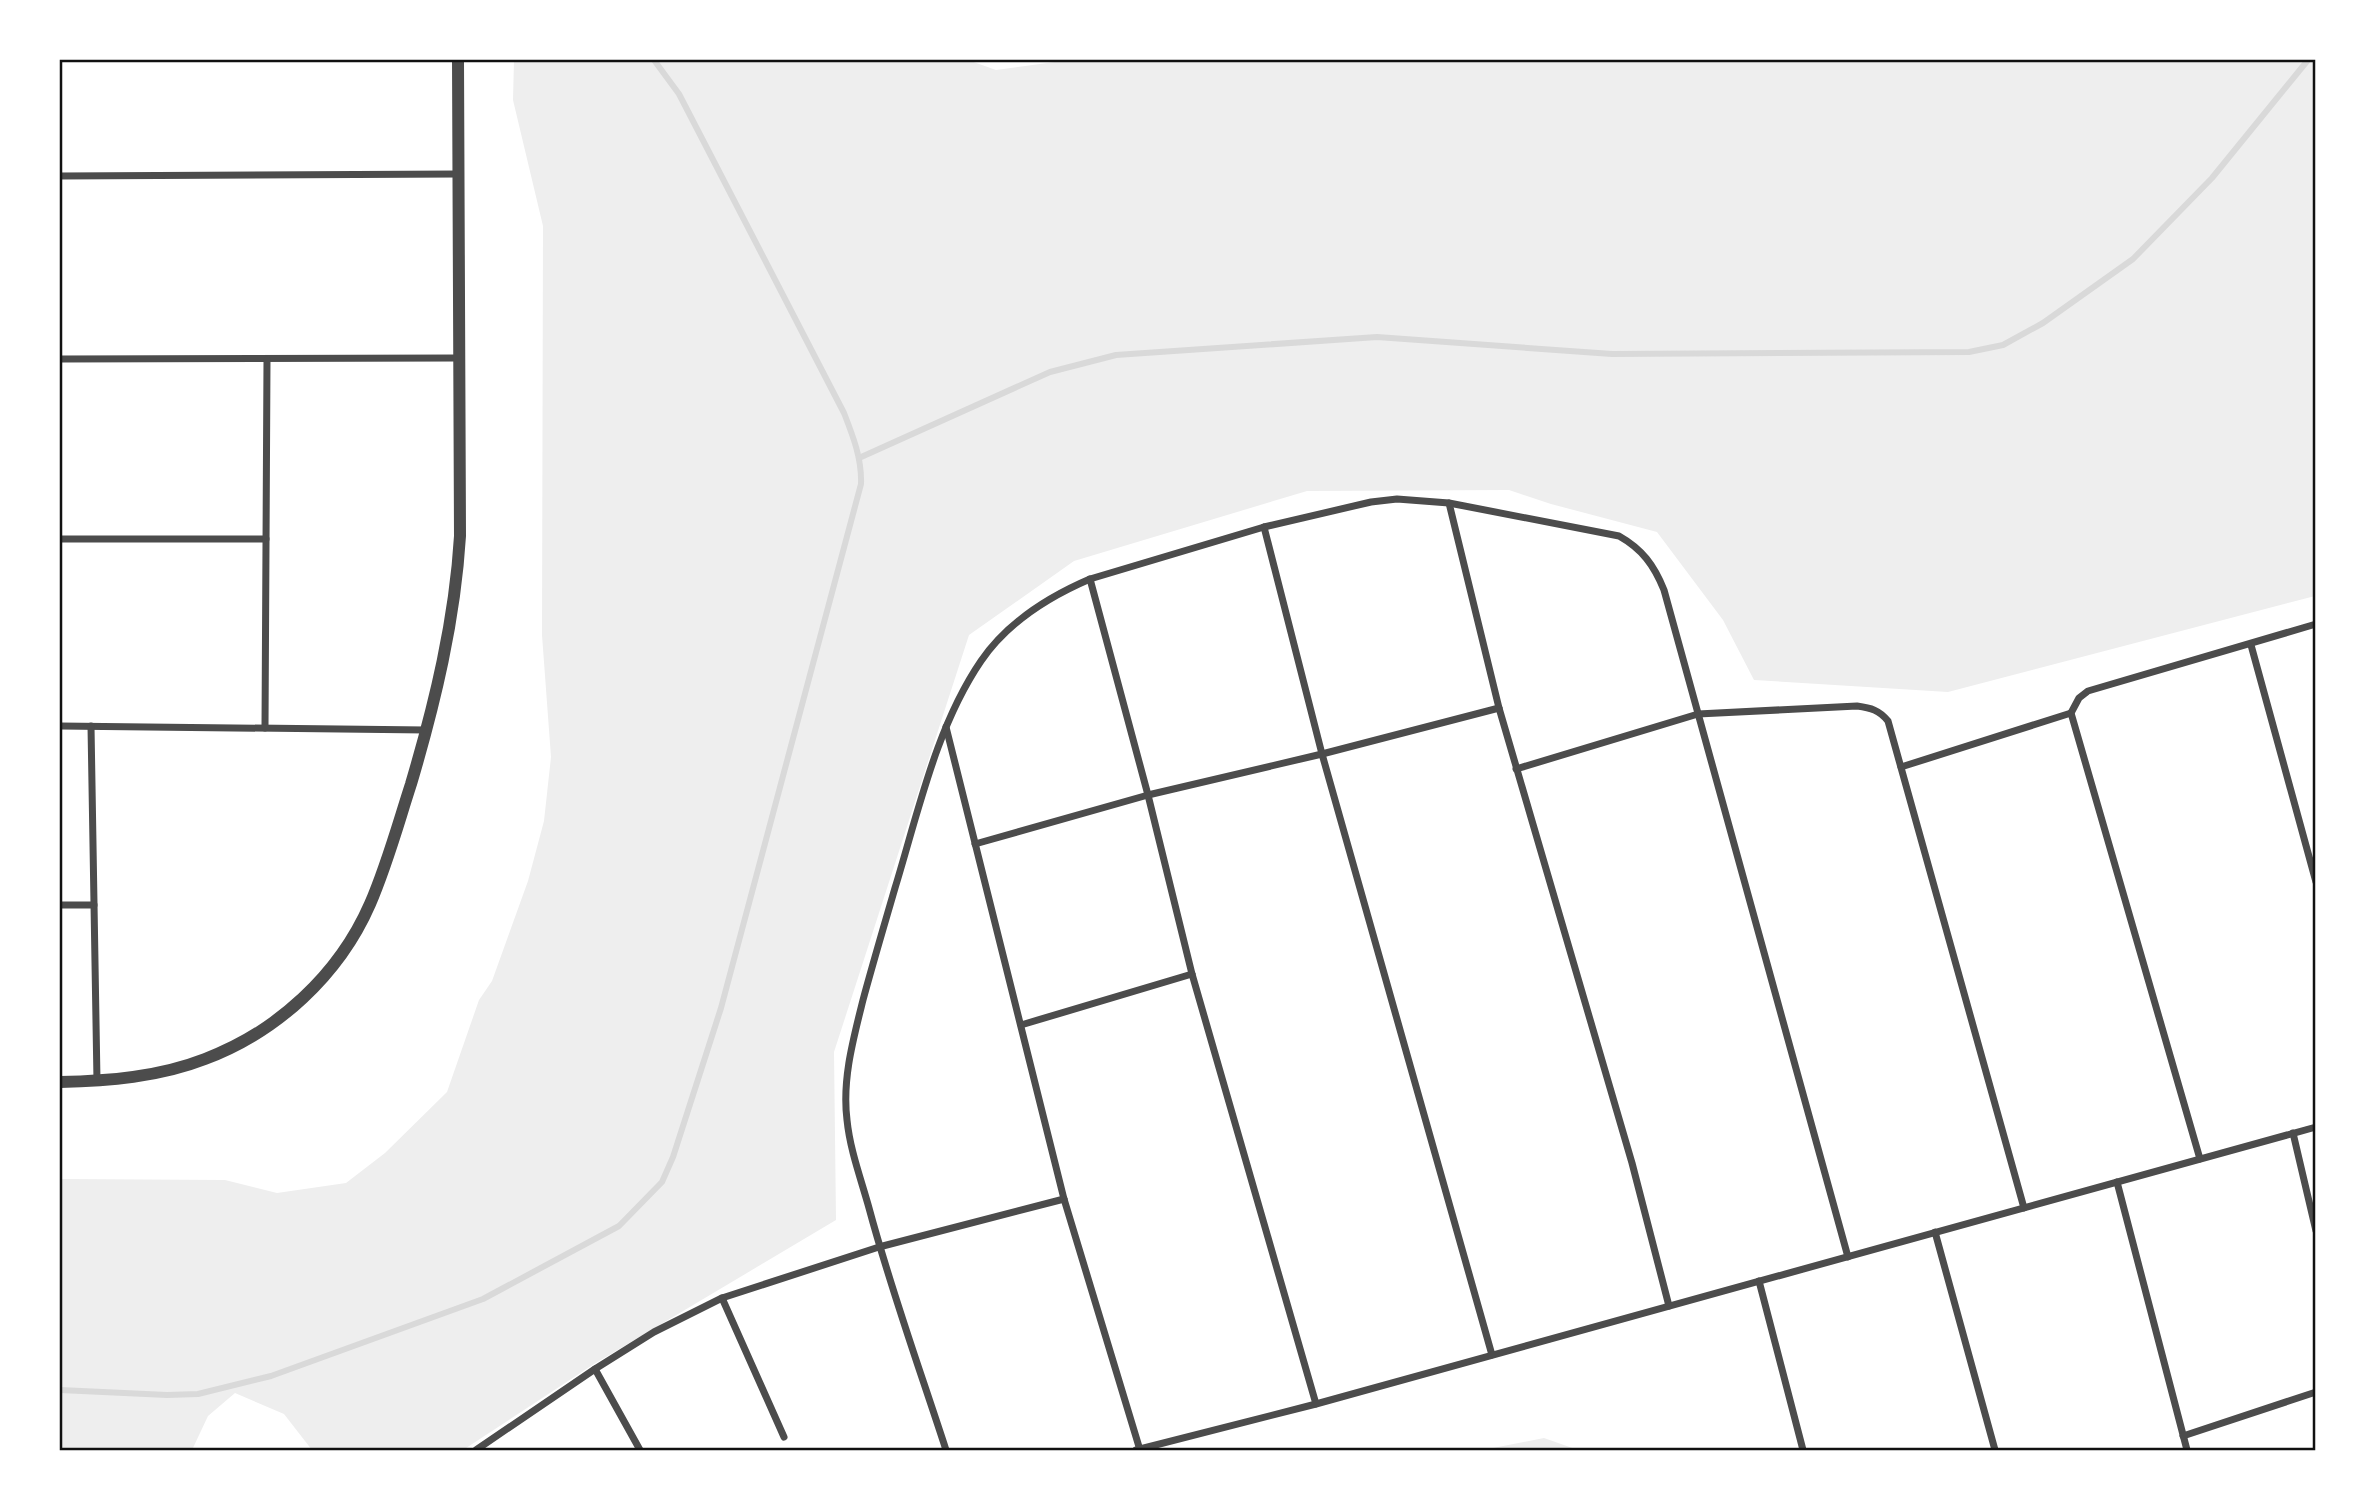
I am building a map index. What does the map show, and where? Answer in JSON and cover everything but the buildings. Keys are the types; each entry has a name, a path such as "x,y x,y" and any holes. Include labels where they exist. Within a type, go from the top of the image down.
{"street":[{"path":"60,1082 97,1081 164,1072 206,1059 272,1024 300,1002 326,974 349,943 370,905 387,861 427,730 457,583 460,536 458,60"},
{"path":"60,176 458,174"},
{"path":"60,359 458,358"},
{"path":"265,728 267,360"},
{"path":"946,1451 879,1247 847,1122 845,1096 851,1048 874,957 946,726 982,659 1005,633 1036,607 1064,590 1090,579 1264,527 1371,502 1397,499 1449,503 1619,536 1647,557 1664,590 1848,1256"},
{"path":"1449,503 1499,708 1632,1163 1669,1306"},
{"path":"1264,527 1322,754 1492,1355"},
{"path":"60,539 266,539"},
{"path":"1090,579 1148,795 1192,974 1315,1404"},
{"path":"2200,1159 2071,713 2079,698 2088,691 2315,624"},
{"path":"2251,645 2315,882"},
{"path":"1516,769 1698,714 1857,706 1880,712 1888,720 2024,1208"},
{"path":"975,844 1148,795 1499,708"},
{"path":"1901,767 2071,713"},
{"path":"60,726 427,730"},
{"path":"91,726 97,1081"},
{"path":"946,726 1064,1199 1138,1450 1315,1404 2315,1127"},
{"path":"60,905 94,905"},
{"path":"1021,1025 1192,974"},
{"path":"2292,1133 2315,1231"},
{"path":"2117,1182 2187,1451"},
{"path":"476,1451 594,1369 654,1332 722,1298 879,1247 1064,1199"},
{"path":"1935,1232 1995,1451"},
{"path":"1759,1281 1803,1451"},
{"path":"722,1298 784,1437"},
{"path":"594,1369 640,1451"},
{"path":"2183,1436 2315,1392"}],"shaded area":[{"path":"514,60 968,60 996,70 1069,60 2315,60 2315,596 1948,692 1754,680 1723,620 1657,532 1509,490 1307,491 1074,561 969,635 834,1052 836,1220 594,1364 463,1450 312,1450 284,1414 235,1393 208,1416 192,1450 60,1450 60,1179 225,1180 277,1193 346,1183 385,1153 447,1092 479,1000 492,981 528,881 544,821 551,757 542,635 543,226 513,100"},
{"path":"1544,1438 1578,1450 1483,1450"}],"waterway":[{"path":"60,1390 198,1394 271,1376 483,1299 619,1226 662,1182 673,1157 721,1008 861,484 861,475 854,439 844,413 679,94 654,60"},
{"path":"859,458 1050,372 1116,355 1377,337 1612,354 1969,352 2003,345 2043,323 2133,259 2212,178 2308,60"}]}
